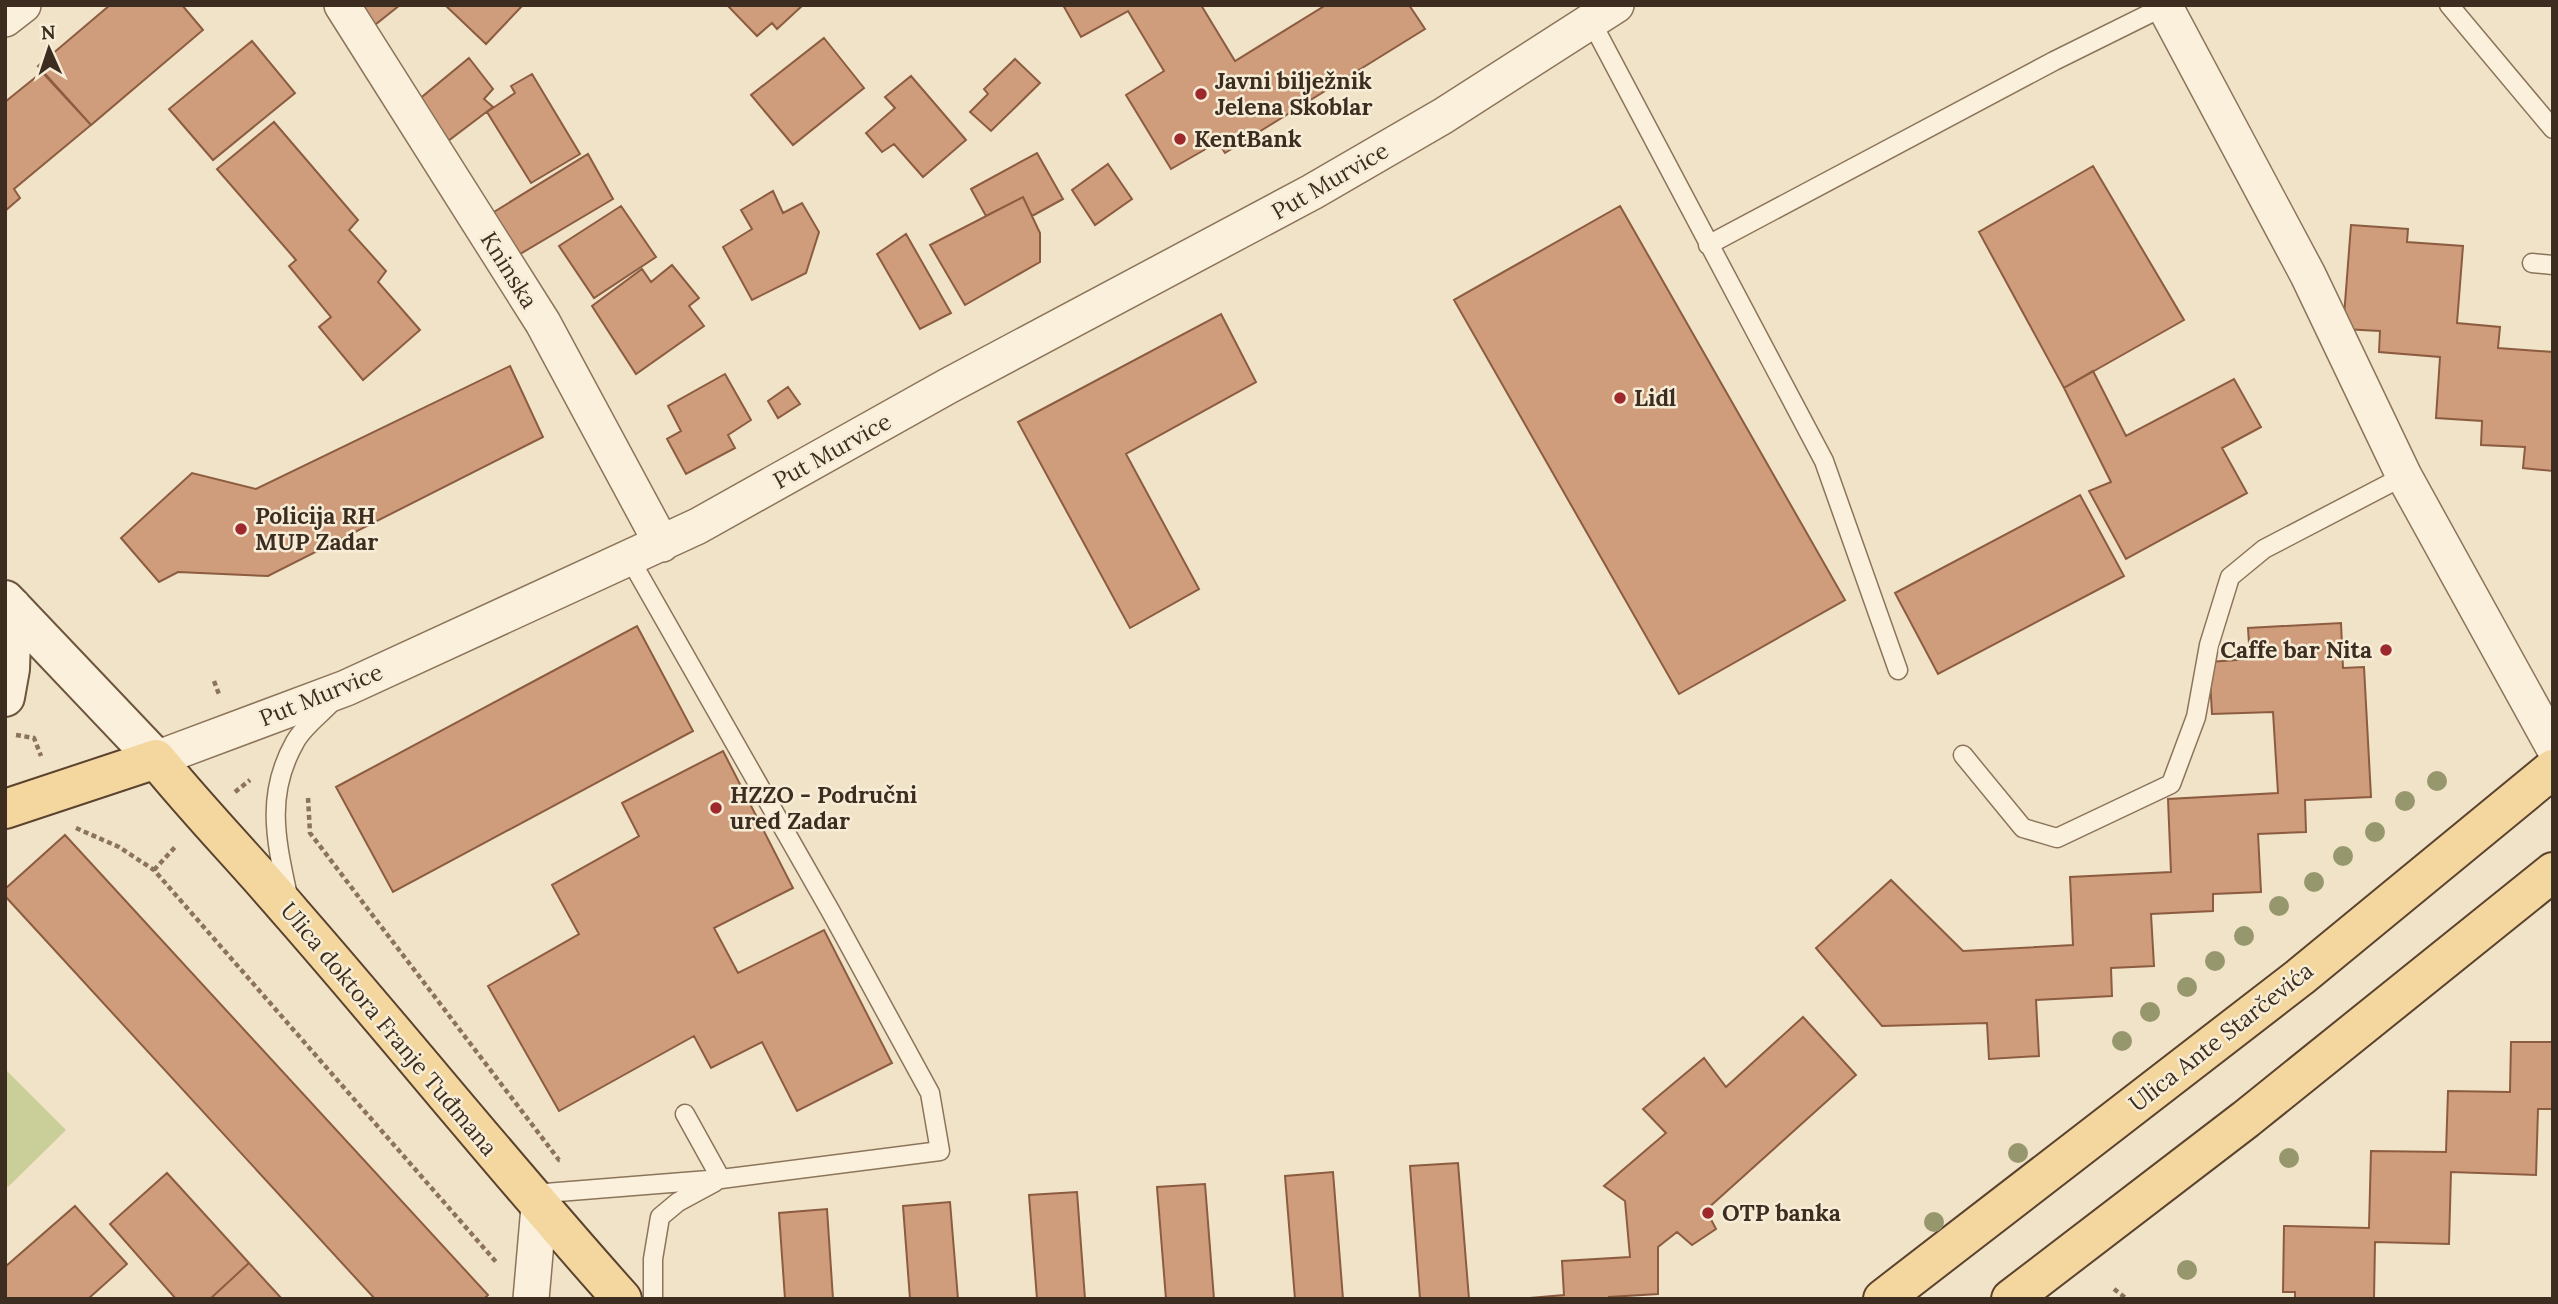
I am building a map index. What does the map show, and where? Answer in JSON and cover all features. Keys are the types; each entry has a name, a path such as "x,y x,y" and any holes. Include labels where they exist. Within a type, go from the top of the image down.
{"main road":[{"path":"5,697 10,669 8,603"},
{"path":"8,603 156,759"},
{"name":"Put Murvice","path":"5,809 156,759"},
{"name":"Ulica doktora Franje Tuđmana","path":"156,759 204,817 292,913 534,1201 622,1299"},
{"name":"Ulica Ante Starčevića","path":"1883,1299 2300,977 2553,769"},
{"path":"2011,1299 2246,1119 2553,872"}],"street":[{"path":"5,19 23,5"},
{"name":"Kninska","path":"342,5 543,323 662,544"},
{"path":"2164,6 2308,275 2404,476 2553,747"},
{"name":"Put Murvice","path":"156,759 346,688 698,526 948,386 1312,192 1443,116 1604,13"},
{"path":"531,1299 534,1201"}],"lane":[{"path":"2449,5 2553,128"},
{"path":"1708,245 2164,6"},
{"path":"1604,13 1708,245 1824,461 1898,670"},
{"path":"2532,263 2553,265"},
{"path":"1963,755 2022,828 2057,838 2171,783 2196,717 2209,645 2230,577 2264,549 2404,476"},
{"path":"534,1201 940,1151 930,1093 825,901 630,559"},
{"path":"292,913 275,837 276,792 295,740 346,688"},
{"path":"685,1114 721,1179"},
{"path":"653,1299 653,1259 660,1217 678,1202 721,1179"}],"path":[{"path":"308,795 310,833 559,1160 572,1163"},
{"path":"71,826 119,847 154,870 503,1269"},
{"path":"2114,1289 2127,1299"}],"green space":[{"path":"5,1069 66,1130 8,1187 5,1184"}],"building":[{"path":"110,5 182,5 203,30 91,125 38,66"},
{"path":"365,5 400,5 371,28 358,13"},
{"path":"445,5 523,5 486,44"},
{"path":"727,5 803,5 777,29 772,23 757,36"},
{"path":"1063,5 1201,5 1235,61 1326,5 1409,5 1425,29 1225,153 1218,142 1171,169 1126,95 1164,71 1128,11 1081,37"},
{"path":"824,38 864,88 793,145 751,95"},
{"path":"252,41 295,93 213,160 169,109"},
{"path":"469,58 493,89 484,99 493,107 448,141 417,101"},
{"path":"1015,59 1040,83 991,131 970,112 988,94 984,89"},
{"path":"42,72 91,125 14,189 20,198 5,211 5,102"},
{"path":"532,74 580,154 531,183 487,112 515,93 511,86"},
{"path":"911,76 966,140 923,177 894,144 882,152 866,133 895,108 885,97"},
{"path":"274,122 358,220 349,230 386,271 378,282 420,330 363,380 319,327 331,317 289,266 296,260 217,169"},
{"path":"1037,153 1063,199 1032,216 1023,197 986,216 971,189"},
{"path":"588,154 613,199 515,257 489,215"},
{"path":"1108,164 1132,199 1095,225 1072,190"},
{"path":"2093,166 2184,320 2064,388 1979,232"},
{"path":"773,191 783,213 802,203 819,232 806,273 752,300 723,247 752,229 741,210"},
{"path":"1023,197 1040,233 1040,262 965,305 930,245"},
{"path":"621,206 656,257 594,298 559,246"},
{"name":"Lidl","path":"1620,206 1845,600 1679,694 1454,300"},
{"path":"2351,225 2408,229 2407,242 2463,246 2457,323 2500,327 2498,348 2553,352 2553,471 2523,468 2525,447 2481,445 2482,421 2436,418 2440,357 2379,352 2380,331 2343,329"},
{"path":"906,234 951,313 920,329 877,254"},
{"path":"672,265 699,298 689,306 704,326 636,374 592,306 642,269 651,282"},
{"path":"1221,314 1256,382 1126,454 1199,589 1130,628 1018,422"},
{"path":"510,366 543,437 268,576 178,572 159,582 121,538 192,473 256,489"},
{"path":"2093,371 2126,436 2234,379 2261,427 2222,448 2247,493 2126,559 2089,491 2111,482 2064,388"},
{"path":"725,374 751,420 728,435 735,448 686,474 667,439 681,431 668,406"},
{"path":"788,387 800,404 778,418 768,401"},
{"path":"2080,495 2124,576 1938,674 1895,593"},
{"path":"2341,623 2343,668 2364,667 2371,797 2305,800 2306,832 2258,834 2261,892 2213,894 2213,911 2151,914 2154,966 2111,968 2112,996 2036,1000 2039,1056 1989,1059 1987,1023 1882,1026 1816,948 1891,880 1963,951 2073,945 2070,877 2171,872 2168,799 2278,793 2273,712 2212,714 2209,662 2250,659 2248,628"},
{"path":"637,626 693,731 393,892 336,787"},
{"path":"723,751 793,888 714,928 738,973 824,930 892,1063 797,1111 762,1042 711,1068 694,1036 559,1111 488,986 579,934 552,885 639,836 622,803"},
{"path":"65,835 488,1295 484,1299 375,1299 5,896 5,889"},
{"path":"1803,1017 1856,1075 1706,1210 1716,1229 1692,1245 1677,1232 1658,1247 1658,1294 1609,1299 1518,1299 1564,1295 1562,1261 1630,1257 1625,1201 1604,1186 1666,1133 1643,1109 1704,1058 1726,1087"},
{"path":"2511,1042 2553,1042 2553,1109 2538,1109 2536,1175 2451,1172 2449,1244 2375,1242 2374,1299 2295,1299 2295,1292 2283,1292 2284,1226 2369,1228 2371,1151 2446,1152 2448,1091 2510,1092"},
{"path":"1458,1163 1469,1299 1420,1299 1410,1166"},
{"path":"1333,1172 1343,1299 1295,1299 1285,1176"},
{"path":"167,1173 249,1263 210,1299 176,1299 110,1224"},
{"path":"1205,1184 1214,1299 1166,1299 1157,1187"},
{"path":"1077,1192 1085,1299 1037,1299 1029,1195"},
{"path":"950,1202 958,1299 910,1299 903,1206"},
{"path":"75,1206 127,1264 88,1299 5,1299 5,1267"},
{"path":"827,1209 833,1299 785,1299 779,1213"},
{"path":"249,1263 282,1299 210,1299"}],"place":[{"name":"Javni bilježnik Jelena Skoblar","path":"1201,94"},
{"name":"KentBank","path":"1180,139"},
{"name":"Lidl","path":"1620,398"},
{"name":"Policija RH MUP Zadar","path":"241,529"},
{"name":"Caffe bar Nita","path":"2386,650"},
{"name":"HZZO - Područni ured Zadar","path":"716,808"},
{"name":"OTP banka","path":"1708,1213"}]}
